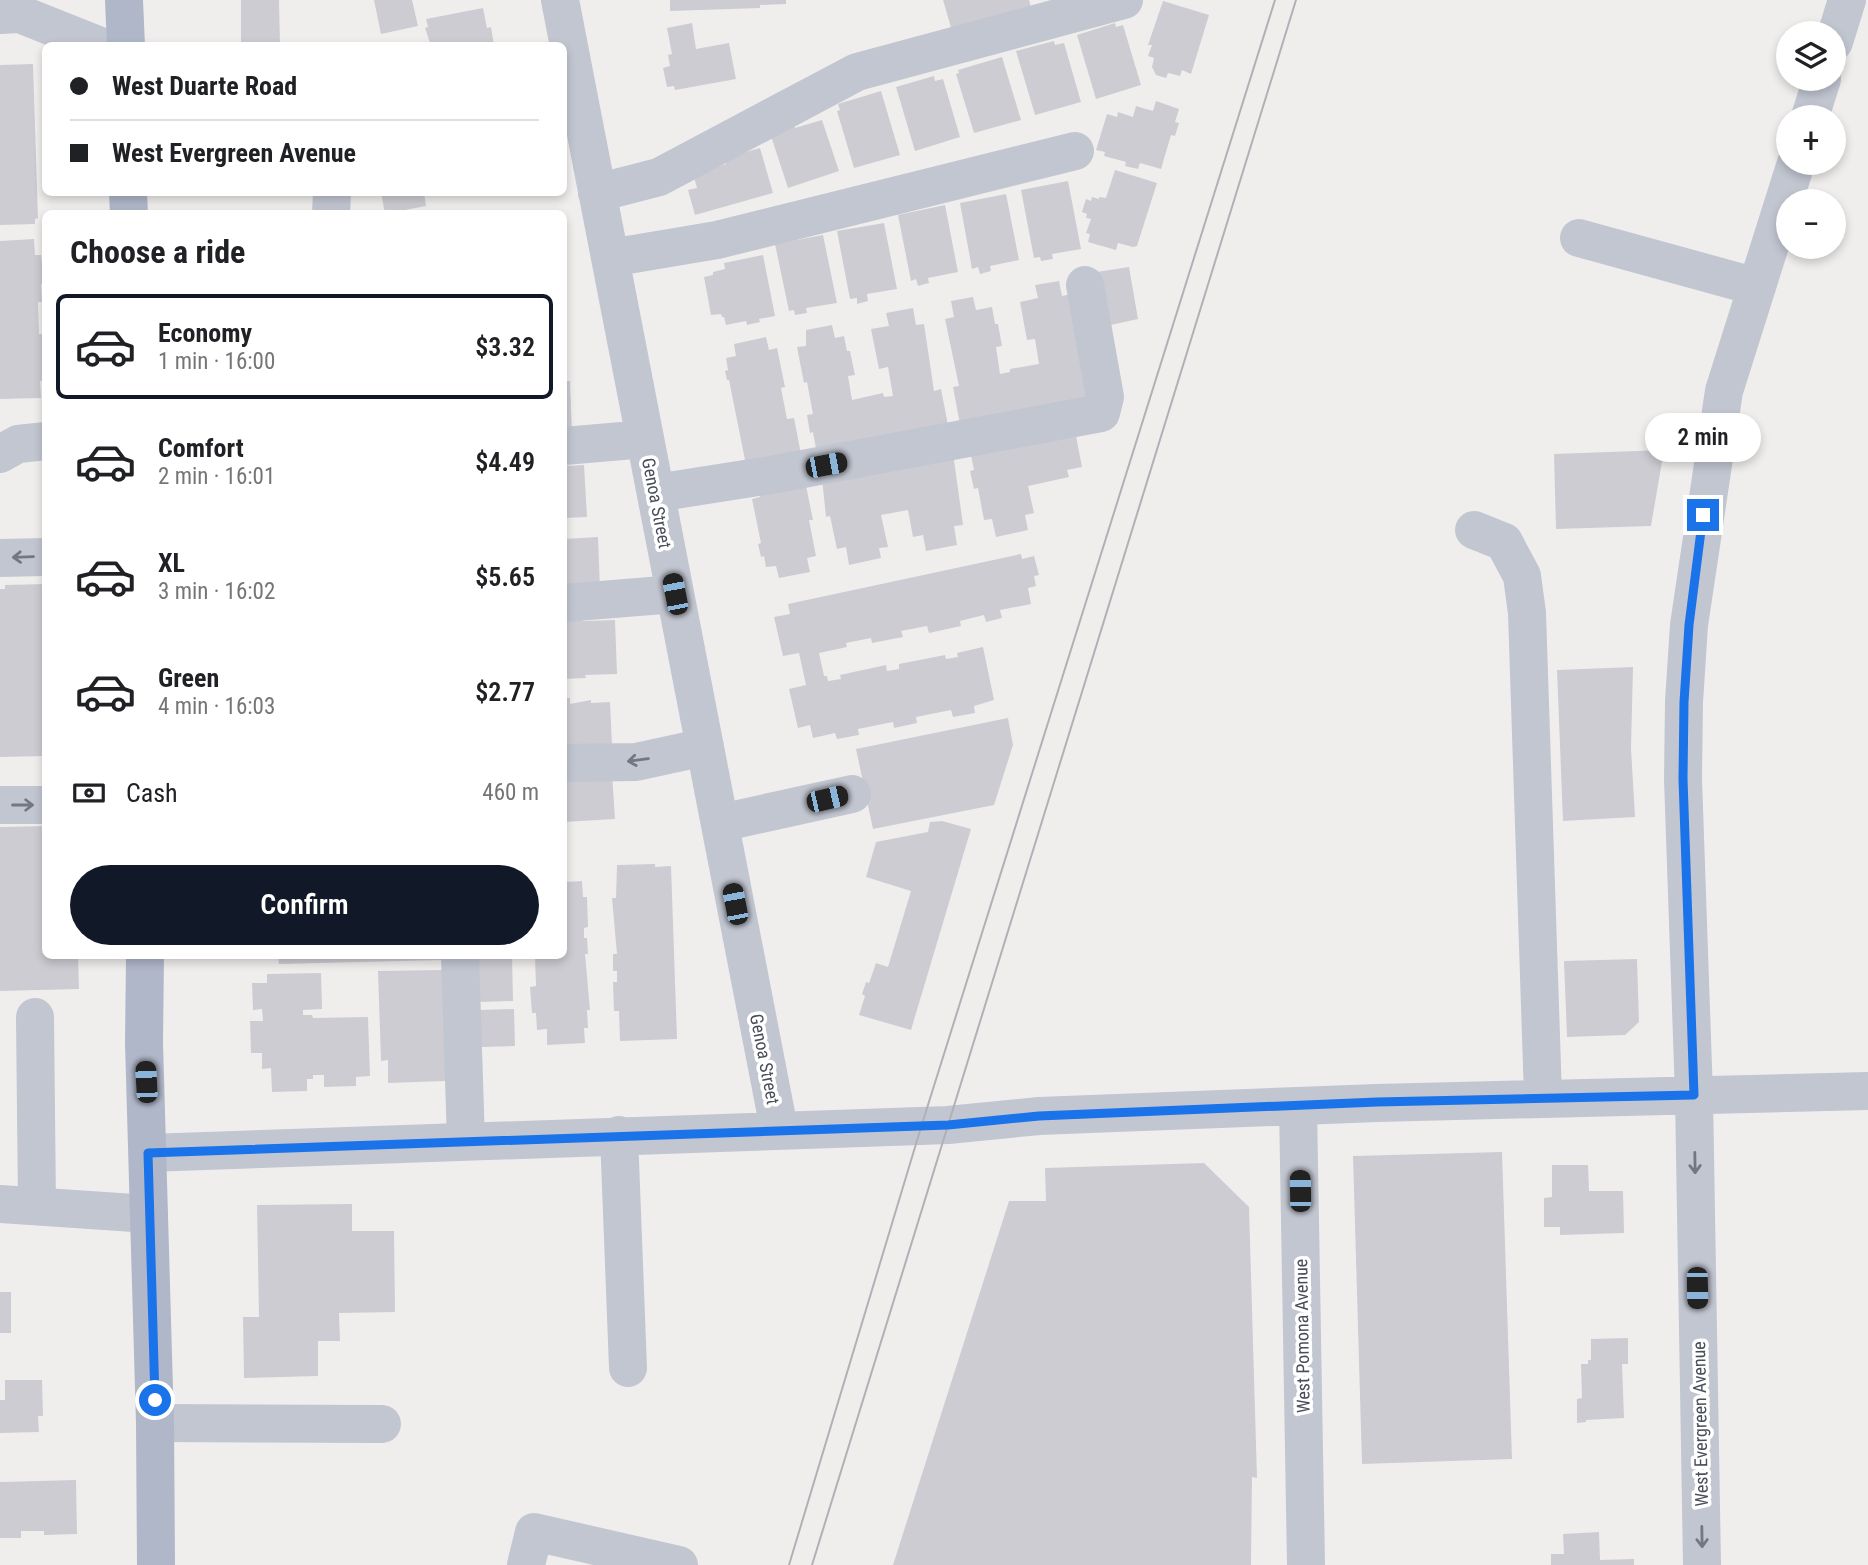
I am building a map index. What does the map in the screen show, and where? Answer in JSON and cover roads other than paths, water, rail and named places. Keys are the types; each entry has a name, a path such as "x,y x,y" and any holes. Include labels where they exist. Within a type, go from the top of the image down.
{"main road":[{"path":"124,0 126,42"},
{"path":"145,959 144,1043 155,1423 156,1565"}],"street":[{"name":"Genoa Street","path":"560,0 779,1129"},
{"path":"597,193 659,177 857,72 1124,0"},
{"path":"1840,21 1847,0"},
{"path":"20,10 91,42"},
{"path":"610,258 717,240 1075,151"},
{"name":"West Evergreen Avenue","path":"1702,1565 1694,1095 1683,779 1684,702 1689,625 1724,391 1792,175"},
{"path":"1579,238 1757,287"},
{"path":"656,493 785,472 1101,413 1105,397 1085,285"},
{"path":"567,446 645,439"},
{"path":"0,454 18,444 42,442"},
{"path":"1474,530 1504,542 1522,576 1528,612 1543,1097"},
{"path":"0,558 42,557"},
{"path":"567,603 675,594"},
{"path":"567,763 636,762 705,747"},
{"path":"720,824 852,794"},
{"path":"0,805 42,805"},
{"path":"460,959 466,1141"},
{"path":"35,1017 18,1205 149,1214"},
{"path":"148,1153 948,1125 1039,1116 1543,1097 1868,1091"},
{"name":"West Pomona Avenue","path":"1298,1106 1307,1565"},
{"path":"619,1135 628,1368"},
{"path":"155,1423 382,1424"},
{"path":"526,1565 534,1532 679,1565"}],"tram line":[{"path":"789,1565 922,1124 1275,0"},
{"path":"812,1565 1296,0"}]}
